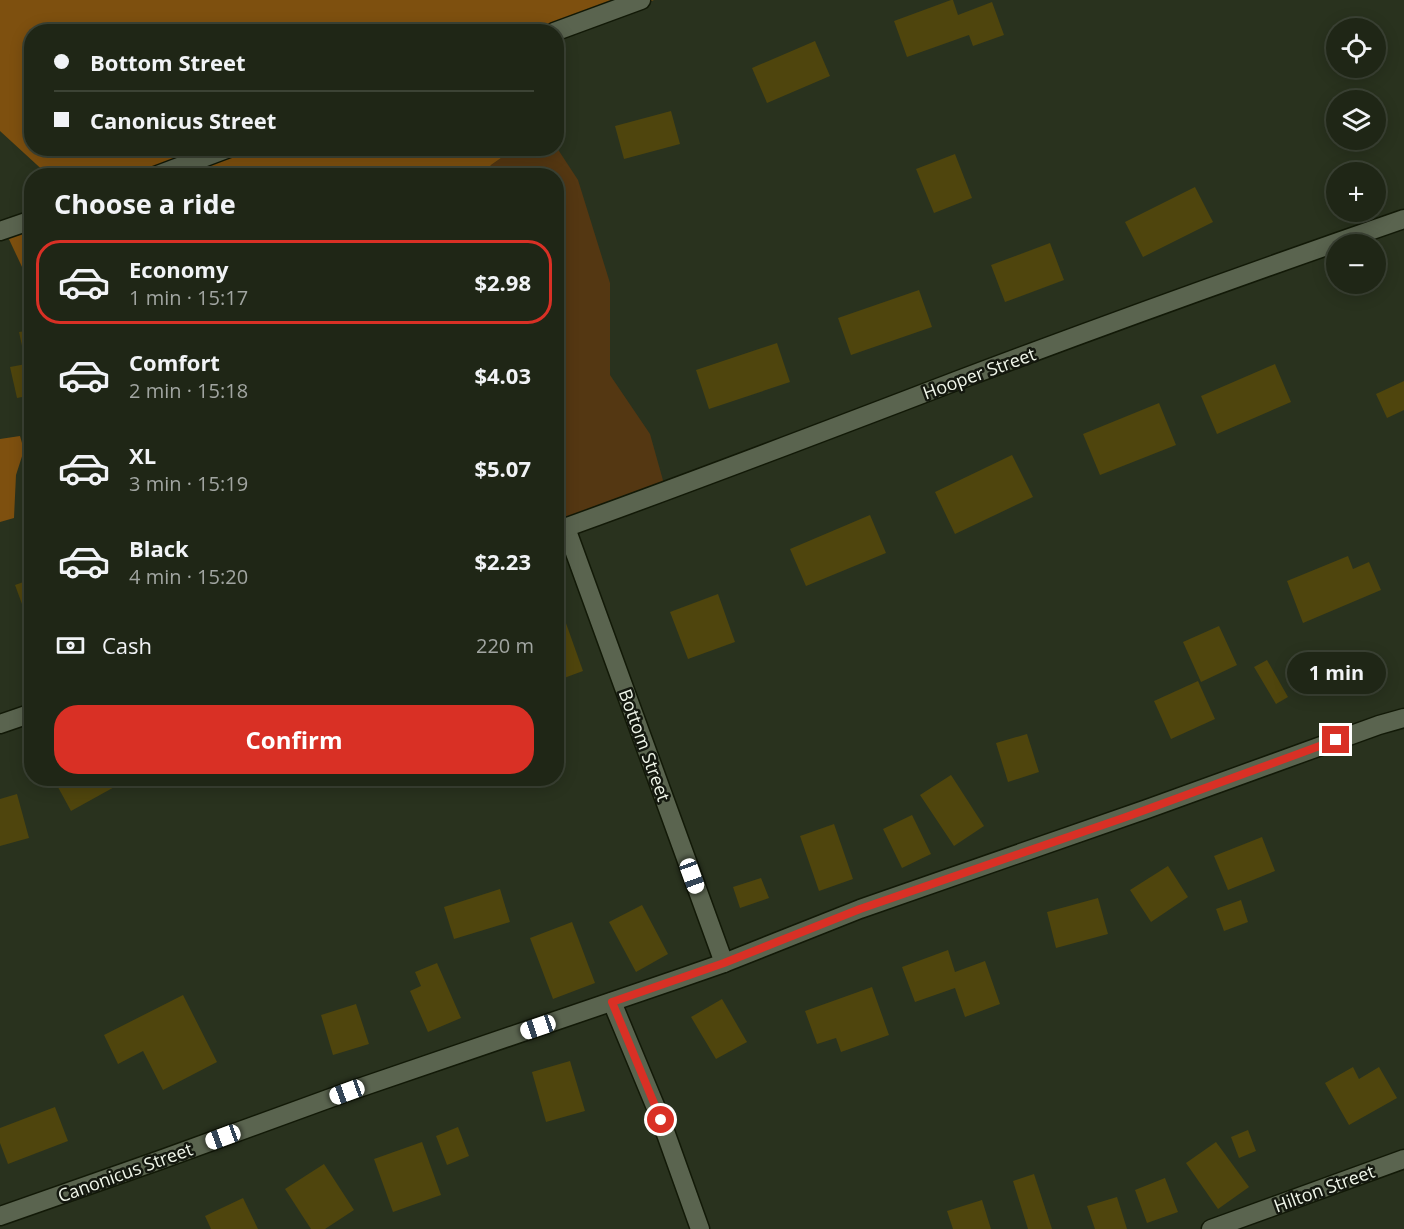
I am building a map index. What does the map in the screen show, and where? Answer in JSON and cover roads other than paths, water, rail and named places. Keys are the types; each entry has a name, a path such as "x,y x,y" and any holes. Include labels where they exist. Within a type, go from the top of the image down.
{"street":[{"path":"564,28 641,0"},
{"path":"176,168 209,156"},
{"name":"Hooper Street","path":"564,529 958,380 1404,219"},
{"path":"0,231 24,223"},
{"name":"Bottom Street","path":"564,538 724,963"},
{"path":"0,724 24,716"},
{"name":"Canonicus Street","path":"0,1216 347,1092 724,963 860,909 1404,717"},
{"path":"612,1002 661,1120 700,1229"},
{"name":"Hilton Street","path":"1211,1229 1404,1159"}]}
